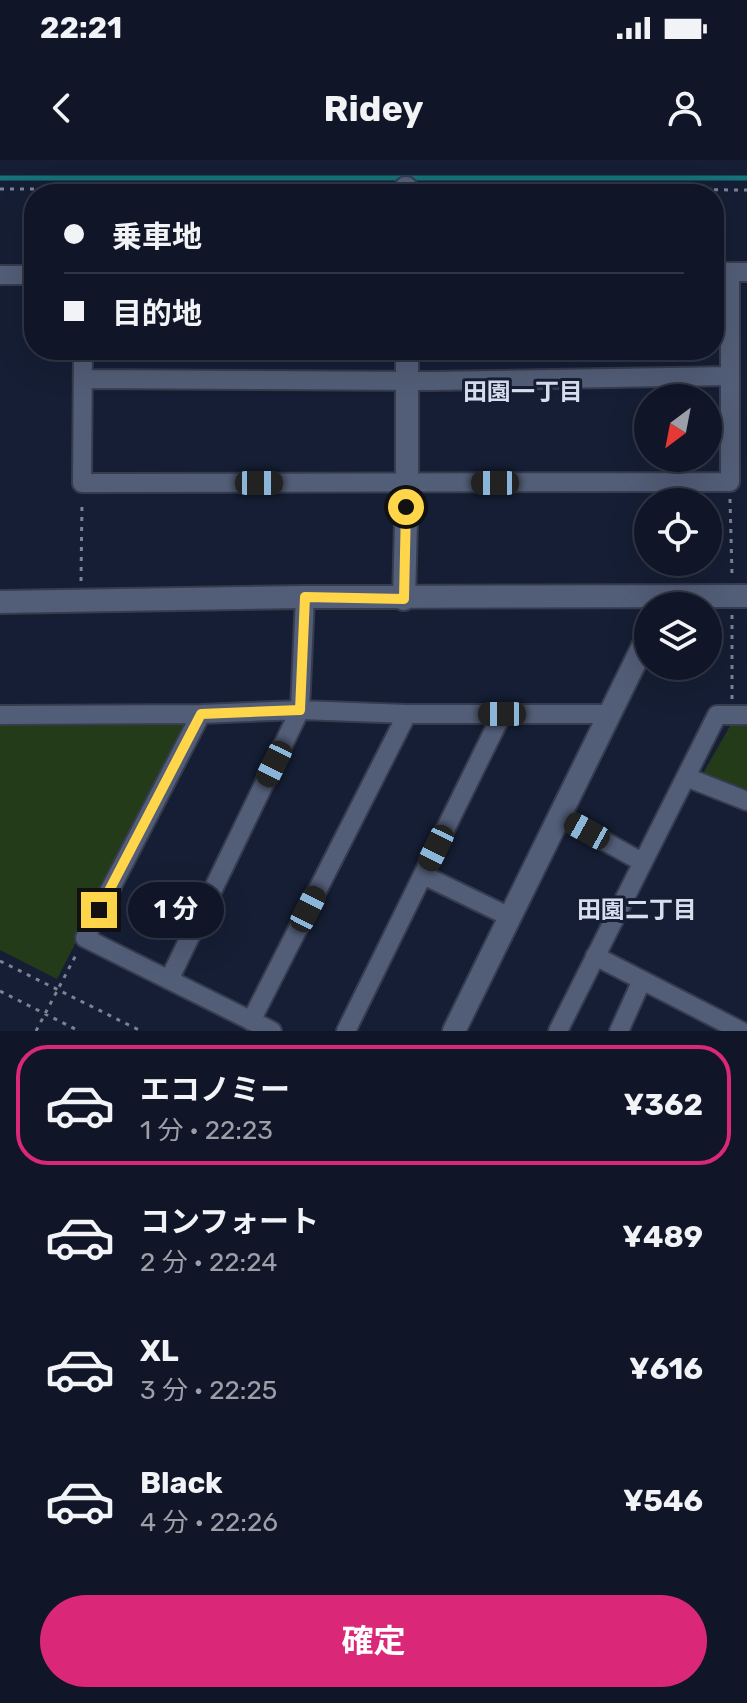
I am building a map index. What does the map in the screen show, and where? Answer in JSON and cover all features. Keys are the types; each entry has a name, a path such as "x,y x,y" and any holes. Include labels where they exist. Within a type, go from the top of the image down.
{"street":[{"path":"83,360 82,483 730,482 730,272"},
{"path":"0,275 24,275"},
{"path":"404,599 407,360"},
{"path":"83,379 407,380 729,376"},
{"path":"169,980 300,710 305,597"},
{"path":"0,602 305,597 634,602"},
{"path":"454,1031 634,666"},
{"path":"0,715 300,710 407,714 611,714"},
{"path":"201,714 85,938 272,1031"},
{"path":"251,1021 407,714"},
{"path":"346,1031 502,714"},
{"path":"558,1031 717,715 739,715"},
{"path":"686,777 747,801"},
{"path":"559,816 642,862"},
{"path":"423,875 510,917"},
{"path":"595,956 741,1031"},
{"path":"619,1031 642,980"}],"path":[{"path":"0,189 24,189"},
{"path":"724,190 747,190"},
{"path":"730,482 740,597 739,715"},
{"path":"81,601 82,483"},
{"path":"36,1031 85,938"},
{"path":"0,961 141,1031"},
{"path":"0,991 79,1031"}],"green space":[{"path":"192,718 57,979 0,950 0,723"},
{"path":"734,719 747,719 747,792 702,775"}],"waterway":[{"path":"0,178 747,178"}],"district":[{"name":"田園一丁目","path":"523,392"},
{"name":"田園二丁目","path":"637,910"}],"route":[{"path":"99,910 201,714 300,710 305,597 404,599 406,507"}]}
